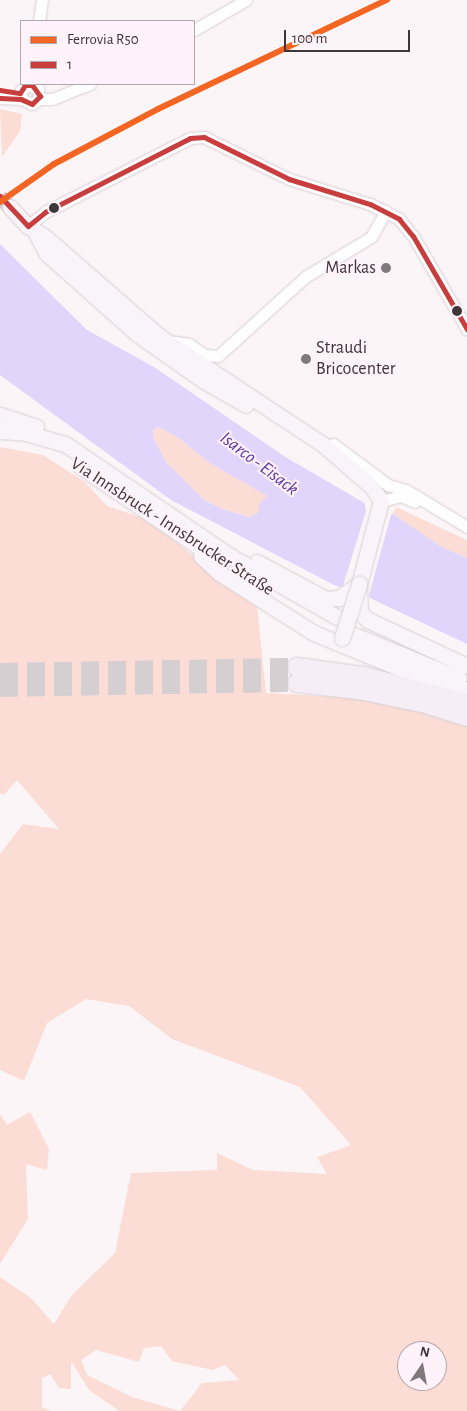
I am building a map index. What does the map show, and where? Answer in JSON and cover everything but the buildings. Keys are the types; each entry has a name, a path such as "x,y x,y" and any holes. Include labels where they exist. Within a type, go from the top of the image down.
{"highway":[{"path":"467,703 364,676 297,675 422,703 467,717"}],"main road":[{"path":"10,207 32,229 165,341 325,446 355,474"},
{"path":"32,229 47,254 156,349 355,474 372,487 381,501 359,584 344,631 406,671 467,690"},
{"path":"0,415 47,431 65,444"},
{"name":"Via Innsbruck - Innsbrucker Straße","path":"0,431 39,437 65,444 344,631 467,682"},
{"name":"Via Innsbruck - Innsbrucker Straße","path":"39,437 178,535 219,573 314,634 344,631 467,674"},
{"path":"167,512 322,597 339,598 359,584"},
{"path":"359,584 360,612 378,625 467,666"}],"street":[{"path":"39,20 42,0"},
{"path":"195,29 246,0"},
{"path":"20,96 23,87 29,85"},
{"path":"33,85 39,92 38,99"},
{"path":"0,90 20,96 32,104 38,99 52,99 87,85"},
{"path":"0,98 20,96"},
{"path":"32,229 50,210 197,136 289,179 345,195 386,211 413,236 467,329"},
{"path":"165,341 189,344 205,355 218,356 305,277 371,237 386,211"},
{"path":"218,356 221,372 263,404 290,415 379,479 406,490 467,527"},
{"path":"381,501 390,497 408,498 467,533"}],"shaded area":[{"path":"0,109 22,114 20,131 2,157"},
{"path":"159,427 177,437 211,464 269,496 259,512 250,517 222,509 204,500 166,462 154,439 153,430"},
{"path":"0,447 43,455 85,482 107,506 146,519 257,605 266,693 377,699 467,723 467,1411 180,1411 119,1411 89,1390 71,1361 71,1389 59,1388 50,1374 42,1378 42,1407 51,1411 0,1411 0,1277 31,1298 54,1324 71,1296 115,1253 131,1173 217,1170 217,1153 253,1170 327,1174 317,1157 351,1145 300,1087 172,1039 129,1006 86,999 47,1023 24,1081 0,1070 0,854 23,824 59,829 17,780 4,795 0,793","holes":["161,1346 172,1361 213,1370 225,1365 239,1380 202,1383 180,1411 132,1397 87,1375 81,1360 96,1350 139,1362 144,1348"]},
{"path":"396,507 467,540 467,558 440,546 393,514"},
{"path":"30,1112 49,1149 47,1170 26,1164 28,1219 0,1264 0,1114 7,1125"}],"water":[{"name":"Isarco - Eisack","path":"0,244 87,330 154,367 287,458 368,505 393,514 440,546 467,558 467,644 372,599 363,592 336,586 171,500 0,375","holes":["159,427 177,437 211,464 268,496 259,504 259,512 250,517 222,509 204,500 166,462 154,439 153,430"]}],"pier":[{"path":"364,497 392,511 368,599 362,594 342,589 366,511"}],"tunnel":[{"path":"0,196 10,207"},
{"path":"0,672 297,667"},
{"path":"0,688 297,683"}],"rail line":[{"name":"R50","path":"0,202 54,164 158,109 387,0"}],"transit line":[{"name":"1","path":"0,90 20,93 25,85 32,85 40,96 32,104 21,99 0,98"},
{"name":"1","path":"28,226 45,212 190,138 204,137 289,179 370,204 399,219 413,236 467,329"},
{"name":"1","path":"0,196 28,226"}],"place":[{"name":"Markas","path":"386,268"},
{"name":"Straudi Bricocenter","path":"306,359"}]}
